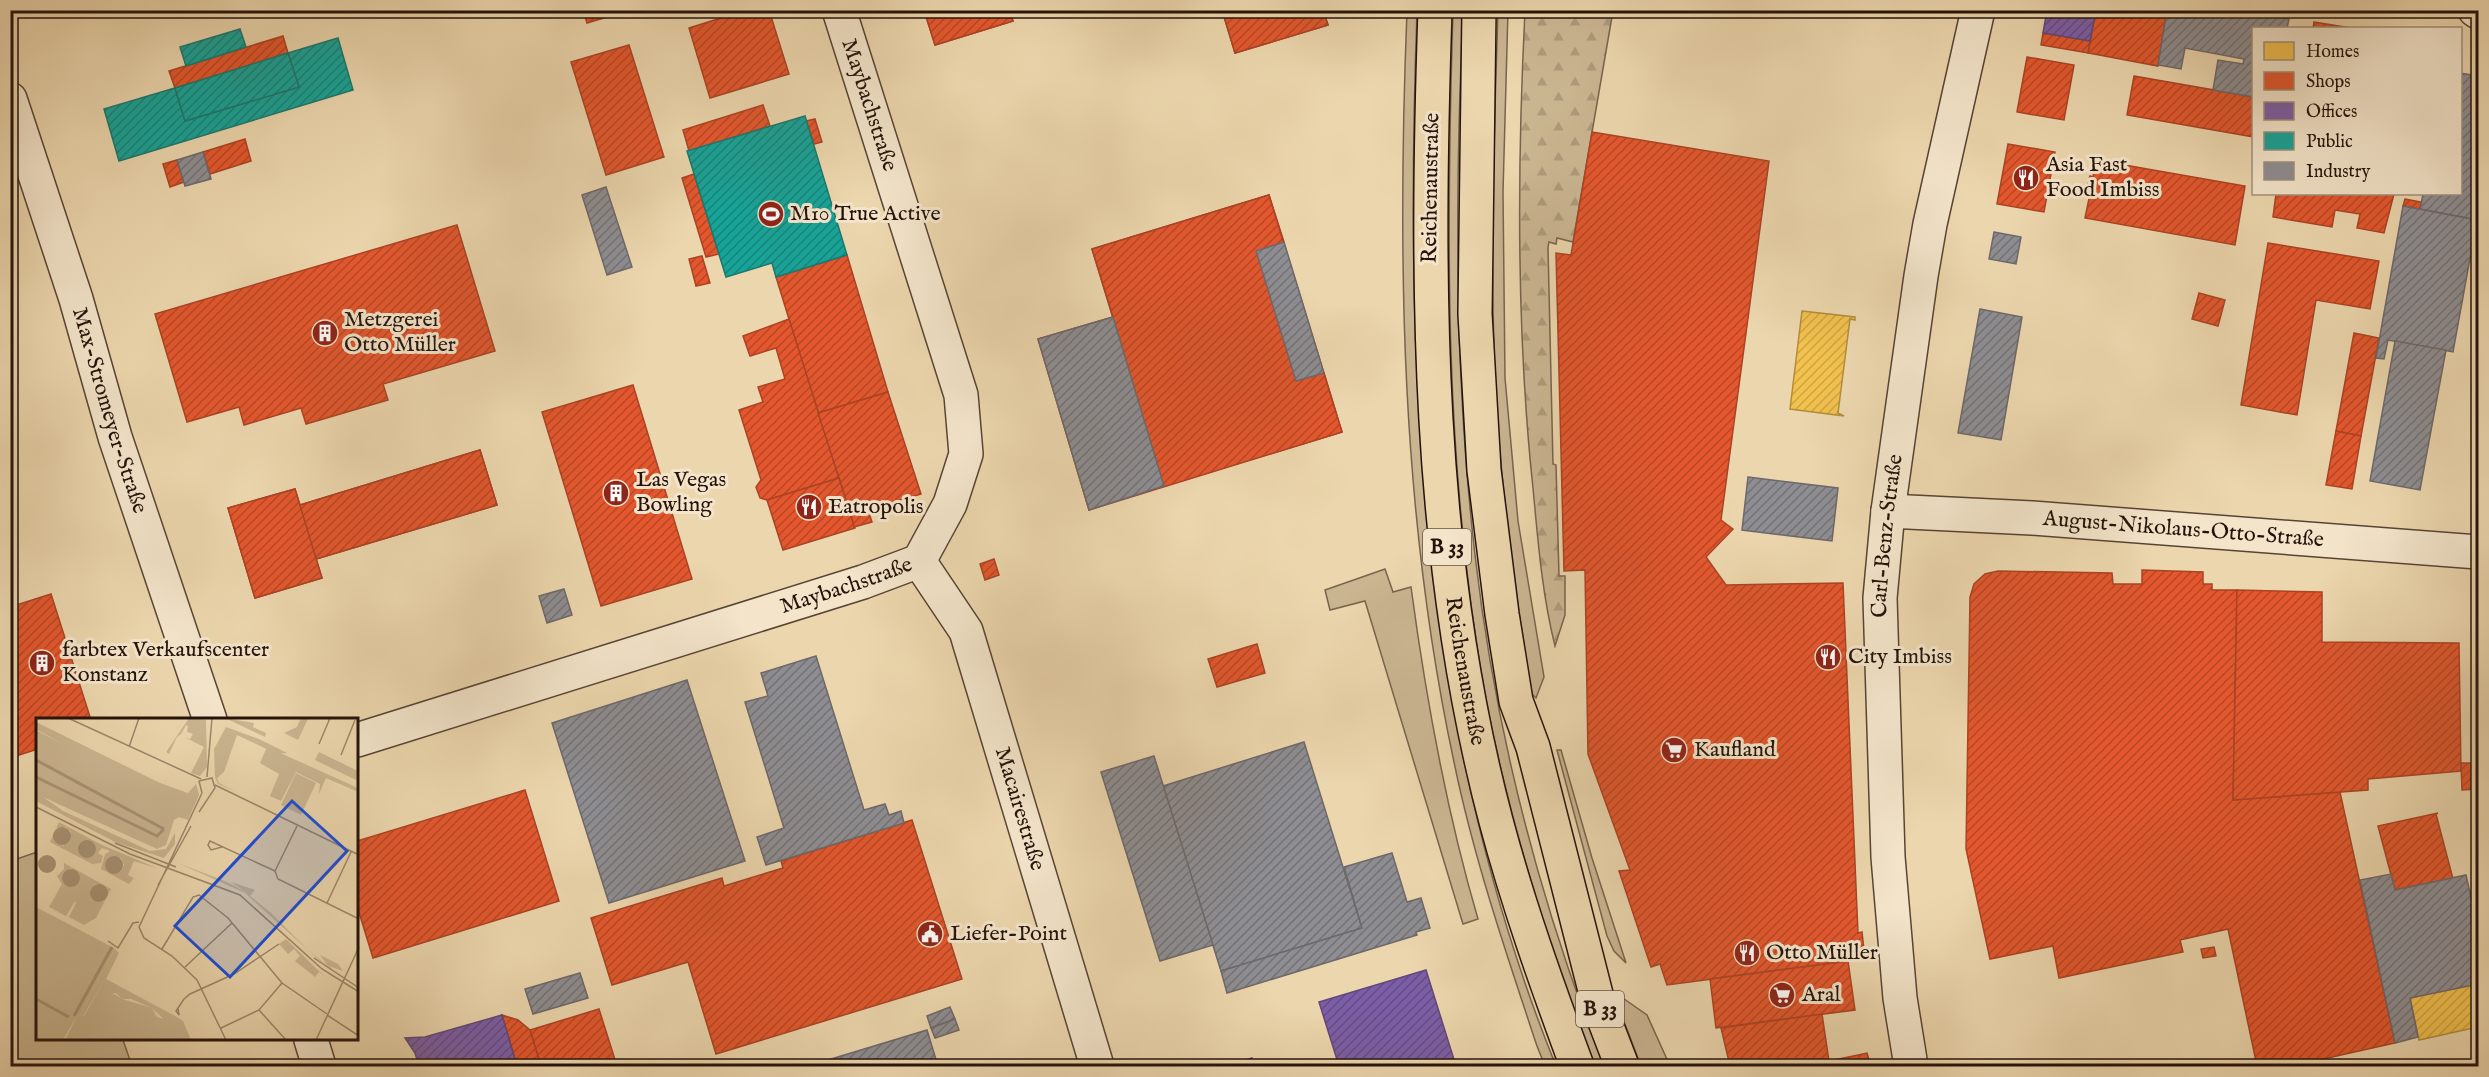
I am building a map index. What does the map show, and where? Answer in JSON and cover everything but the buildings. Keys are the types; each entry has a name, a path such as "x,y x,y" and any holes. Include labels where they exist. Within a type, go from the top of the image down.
{"main road":[{"name":"Reichenaustraße","path":"1435,10 1430,288 1438,462 1450,580 1468,694 1495,818 1526,927 1577,1066"},
{"name":"Reichenaustraße","path":"1479,10 1475,314 1484,470 1502,614 1516,701 1533,747 1599,1006 1622,1066"}],"street":[{"name":"Maybachstraße","path":"358,740 863,582 919,561 950,504 966,454 961,395 838,10"},
{"name":"Carl-Benz-Straße","path":"1911,1066 1900,998 1887,822 1879,622 1888,511 1930,224 1978,10"},
{"name":"Max-Stromeyer-Straße","path":"10,99 76,299 115,437 209,718"},
{"name":"August-Nikolaus-Otto-Straße","path":"1888,511 2032,518 2478,552"},
{"name":"Macairestraße","path":"919,561 966,631 1097,1066"},
{"path":"310,1041 319,1066"}],"green space":[{"path":"1508,10 1503,192 1505,378 1518,521 1544,677 1536,698 1532,694 1519,615 1500,457 1495,378 1493,240 1498,11"},
{"path":"1407,11 1417,11 1414,280 1419,414 1430,546 1448,678 1475,809 1510,938 1556,1066 1545,1066 1491,906 1462,798 1436,669 1413,482 1407,388 1403,200"},
{"path":"1453,11 1463,11 1458,283 1463,419 1475,555 1484,621 1508,751 1540,879 1604,1066 1592,1066 1531,882 1495,742 1472,609 1462,524 1451,353 1449,182"},
{"path":"1525,11 1613,11 1573,242 1557,238 1556,244 1549,242 1548,247 1553,464 1556,465 1559,576 1565,576 1565,615 1555,646 1539,548 1523,369 1520,130"},
{"path":"1385,569 1393,592 1411,587 1438,754 1456,837 1478,919 1463,924 1365,601 1330,610 1325,590"},
{"path":"1557,750 1561,750 1592,858 1626,963 1614,951 1607,936"},
{"path":"36,852 36,1041 123,1041 132,1066 11,1066 11,861"},
{"path":"1617,994 1647,1015 1670,1066 1641,1066 1615,998"}],"place":[{"name":"Asia Fast Food Imbiss","path":"2026,178"},
{"name":"M10 True Active","path":"771,214"},
{"name":"Metzgerei Otto Müller","path":"325,333"},
{"name":"Las Vegas Bowling","path":"616,493"},
{"name":"Eatropolis","path":"809,507"},
{"name":"City Imbiss","path":"1828,657"},
{"name":"farbtex Verkaufscenter Konstanz","path":"42,663"},
{"name":"Kaufland","path":"1674,750"},
{"name":"Liefer-Point","path":"930,934"},
{"name":"Otto Müller","path":"1747,953"},
{"name":"Aral","path":"1782,995"}]}
